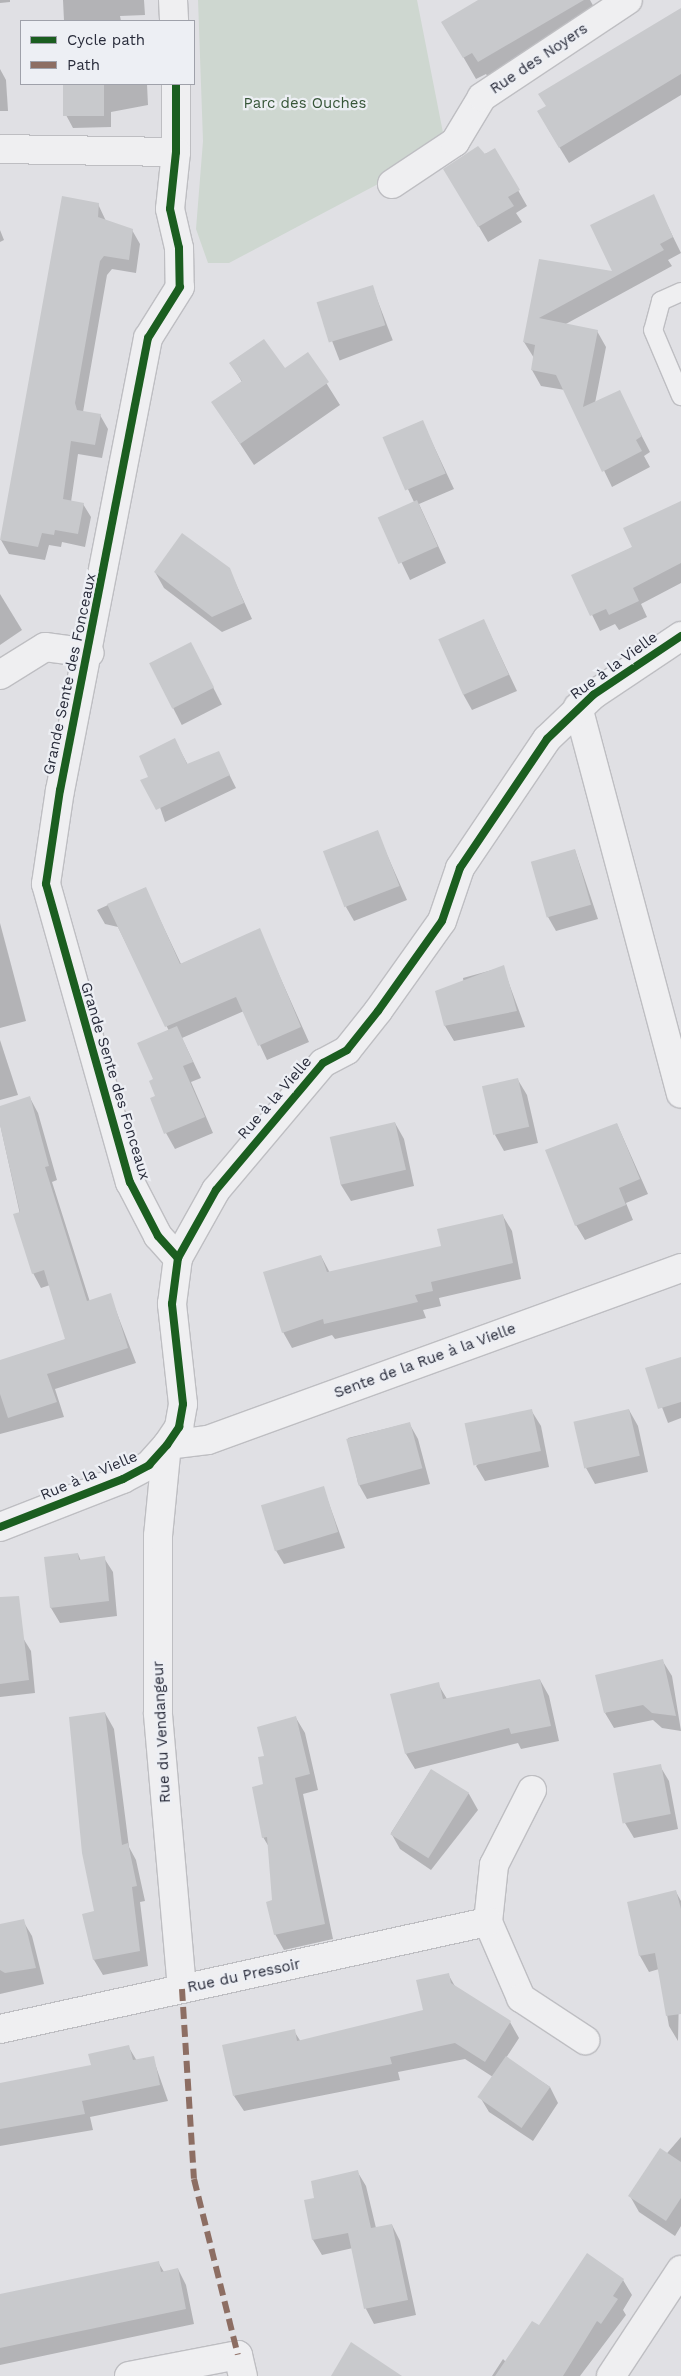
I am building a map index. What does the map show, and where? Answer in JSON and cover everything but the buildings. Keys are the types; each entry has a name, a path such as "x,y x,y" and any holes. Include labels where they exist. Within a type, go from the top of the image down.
{"street":[{"path":"173,0 174,20"},
{"name":"Rue des Noyers","path":"392,184 455,142 482,97 621,2"},
{"name":"Grande Sente des Fonceaux","path":"176,85 176,152 170,209 179,248 180,287 148,338 90,653 60,790 48,900 130,1182 158,1236 178,1258"},
{"path":"0,150 176,152"},
{"name":"Rue à la Vielle","path":"0,1527 123,1479 149,1465 167,1445 179,1427 183,1404 172,1304 178,1258 226,1176 323,1063 347,1050 378,1011 442,921 460,868 484,830 499,814 547,739 578,707 681,636"},
{"path":"0,674 45,647 90,653"},
{"path":"578,707 681,1093"},
{"name":"Sente de la Rue à la Vielle","path":"167,1445 208,1440 681,1268"},
{"name":"Rue du Vendangeur","path":"167,1445 158,1536 158,1714 182,1990"},
{"path":"532,1790 494,1865 488,1922 521,1998 585,2040"},
{"name":"Rue du Pressoir","path":"0,2029 488,1922"},
{"path":"611,2376 681,2270"},
{"path":"129,2376 238,2355 243,2376"}],"lane":[{"path":"681,292 661,301 653,330 681,396"}],"green space":[{"name":"Parc des Ouches","path":"198,0 417,0 446,148 229,263 208,263 196,229 203,141"}],"marked path":[{"path":"182,1989 194,2179 238,2355"}],"cycle path":[{"path":"176,85 176,152 170,209 179,248 180,287 148,338 60,790 46,884 130,1182 158,1236 178,1258"},
{"path":"0,1527 123,1479 149,1465 167,1445 179,1427 183,1404 172,1304 178,1258 216,1190 323,1063 347,1050 378,1011 442,921 460,868 547,739 593,695 681,636"}]}
